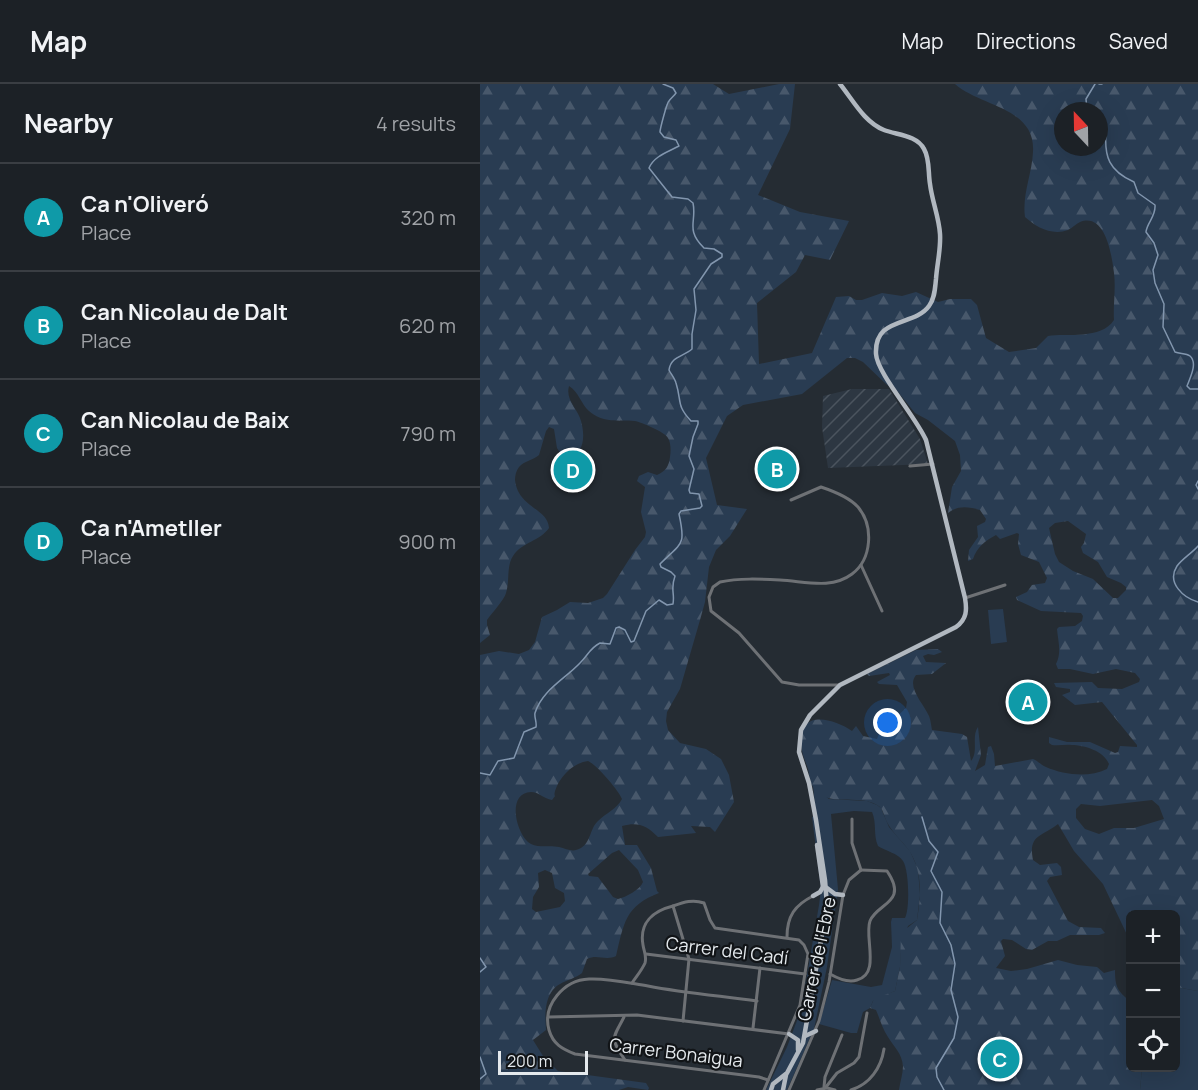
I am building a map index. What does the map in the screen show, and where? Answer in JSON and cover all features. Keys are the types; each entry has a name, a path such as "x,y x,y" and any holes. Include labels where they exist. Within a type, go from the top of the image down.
{"main road":[{"path":"826,903 821,890 814,816 808,783 799,755 799,738 807,720 840,685 956,627 966,614 965,598 933,464 923,434 880,368 876,351 883,331 925,310 933,297 940,234 930,189 926,153 922,145 914,139 869,122 840,84"},
{"path":"821,890 843,895"},
{"path":"821,890 826,903"},
{"path":"783,1089 787,1073 799,1053 805,1036 826,903 835,894"},
{"path":"805,1036 816,1031"},
{"path":"789,1034 799,1043 794,1061"},
{"path":"771,1090 775,1083 787,1073"},
{"path":"775,1083 780,1084 783,1089"}],"street":[{"path":"910,466 933,464"},
{"path":"791,500 821,487 855,504 864,518 869,540 861,565 847,578 829,584 772,580 722,582 715,584 709,597 710,608 713,614 739,633 782,682 799,685 840,685"},
{"path":"861,565 882,610"},
{"path":"965,598 1005,585"},
{"path":"830,974 852,981 865,975 870,962 870,921 889,903 894,894 887,871 861,870 852,843 852,819"},
{"name":"Carrer de l'Ebre","path":"789,1090 816,1031 830,974 843,895 849,880 861,870"},
{"path":"782,936 787,929 792,912 821,890"},
{"path":"632,983 644,964 646,954 643,945 643,931 647,920 663,908 696,900 704,903 715,928 799,940 807,948 808,954 800,1005 764,1090"},
{"path":"673,906 689,959 683,1021"},
{"path":"787,929 790,937"},
{"name":"Carrer del Cadí","path":"646,954 805,974"},
{"path":"753,1028 760,968"},
{"path":"757,1001 632,983 587,979 575,982 562,990 550,1007 548,1017 637,1015 789,1034"},
{"path":"817,1090 825,1087 837,1073 854,1063 859,1057 867,1013"},
{"path":"624,1016 614,1035 614,1042 625,1060"},
{"name":"Carrer Bonaigua","path":"548,1017 548,1027 553,1040 562,1049 575,1054 768,1080"},
{"path":"825,1087 825,1077 842,1035"},
{"path":"851,1090 860,1087 874,1074 881,1064 884,1049"},
{"path":"771,1072 780,1077"},
{"path":"825,1087 835,1090"}],"shaded area":[{"path":"852,389 889,389 920,439 928,464 828,468 822,427 823,396"}],"green space":[{"path":"480,84 713,84 729,94 779,84 795,84 790,129 758,195 800,212 849,221 830,260 805,255 796,272 757,303 759,364 812,353 836,297 849,296 862,300 882,293 902,296 916,292 938,302 950,299 971,299 977,305 986,338 1009,352 1036,348 1048,336 1101,331 1114,320 1115,279 1109,247 1102,230 1089,221 1080,222 1062,232 1050,231 1039,227 1025,217 1024,209 1033,152 1032,137 1026,126 1016,117 966,92 955,84 1198,84 1198,991 1180,988 1180,910 1126,910 1126,933 1103,884 1074,851 1058,824 1034,841 1033,860 1040,865 1057,863 1061,867 1062,875 1050,877 1047,881 1068,921 1079,927 1101,928 1105,933 1070,935 1057,941 1048,941 1032,950 1012,940 1003,939 1001,941 1005,956 996,968 1011,971 1027,969 1058,960 1097,967 1104,973 1115,970 1118,988 1126,998 1126,1072 1142,1072 1140,1090 899,1090 903,1069 901,1057 886,1034 876,1010 870,1008 874,999 895,991 900,967 901,933 917,920 920,893 916,866 913,857 890,827 879,806 861,800 827,797 819,794 813,787 801,746 802,732 806,725 819,720 836,723 852,731 856,726 863,736 877,739 878,717 880,715 890,723 906,708 907,702 897,685 877,682 890,675 889,673 869,676 867,674 916,650 938,649 942,652 923,656 926,662 946,663 932,674 916,675 913,680 914,690 929,716 932,730 962,734 967,737 971,761 978,727 981,755 975,771 985,765 988,747 991,746 995,766 1033,759 1061,772 1092,774 1107,769 1109,764 1103,756 1082,746 1052,745 1049,743 1049,737 1067,742 1090,742 1115,753 1118,752 1120,746 1137,747 1137,745 1102,702 1075,705 1062,695 1070,692 1070,689 1056,687 1054,683 1092,682 1098,688 1122,689 1139,682 1140,679 1135,673 1116,669 1093,674 1058,669 1056,664 1059,651 1057,629 1075,626 1082,621 1083,616 1081,613 1041,611 1017,600 1016,597 1027,592 1032,585 1045,583 1047,578 1039,562 1021,555 1017,533 1000,539 996,535 992,537 979,548 973,559 968,561 969,550 978,537 977,526 986,519 980,510 972,508 964,507 948,513 952,487 961,471 960,455 955,441 915,413 898,392 863,362 855,358 847,358 802,394 743,405 727,416 706,458 717,505 747,509 730,536 716,550 709,567 705,602 700,620 680,689 667,712 666,721 668,730 680,743 706,749 721,759 729,775 734,802 715,832 710,827 691,826 696,833 658,837 642,826 633,824 622,826 625,845 637,845 651,868 659,893 639,904 628,917 616,956 587,959 582,973 555,988 548,998 546,1030 533,1040 543,1056 558,1071 646,1083 648,1090 628,1087 619,1090 480,1090 480,655 499,651 519,654 529,650 535,642 542,617 570,602 588,603 603,598 607,594 645,537 641,512 645,487 637,481 639,476 648,472 657,475 666,468 671,450 666,436 635,421 611,420 594,415 569,386 569,396 582,428 582,445 576,455 566,462 557,448 554,429 549,427 539,455 523,463 517,470 515,480 517,489 527,502 544,516 549,528 513,556 506,593 487,620 490,635 480,643","holes":["1068,521 1086,534 1081,547 1083,553 1098,562 1107,577 1126,587 1118,598 1113,598 1093,579 1059,562 1049,528 1055,523","582,762 592,763 607,778 622,799 595,824 587,842 578,849 570,850 531,844 521,833 518,825 516,816 518,800 523,794 531,792 552,800 560,780 568,771","1152,800 1159,806 1164,819 1134,828 1114,828 1099,834 1085,829 1076,818 1076,809 1081,804 1100,806","619,850 638,870 643,882 629,895 618,899 613,897 598,877 588,874 612,853","545,870 552,873 555,888 564,893 565,901 560,907 536,912 532,909 533,897 539,887 538,873"]},
{"path":"1003,609 1007,642 991,644 988,610"},
{"path":"813,786 829,799 867,801 881,808 889,827 910,851 918,869 920,895 917,920 908,926 901,950 895,991 873,1001 870,1008 863,1012 857,1033 819,1024 832,980 871,987 882,985 892,947 892,918 905,918 908,898 908,881 903,861 878,846 872,812 854,811 831,814 838,889 827,967 814,1029 787,1090 766,1090 787,1047 801,1010 819,905 821,889 812,817 816,815"},
{"path":"1180,988 1198,991 1198,1090 1140,1090 1142,1072 1180,1072"}],"waterway":[{"path":"480,773 490,775 498,761 514,758 524,732 536,727 535,713 543,698 594,647 600,643 610,644 616,628 619,627 625,630 631,642 634,641 646,611 659,600 667,605 673,604 675,576 660,564 678,547 682,538 679,514 681,511 702,506 699,494 690,493 689,490 694,469 689,456 698,421 691,421 683,411 678,389 669,370 675,359 692,349 696,310 694,289 711,264 722,257 722,254 714,249 704,248 695,236 693,203 688,199 672,197 649,168 658,157 679,146 676,140 664,137 660,132 668,102 676,93 673,88 663,84"},
{"path":"1086,102 1095,84"},
{"path":"1107,156 1119,173 1134,182 1138,193 1155,205 1146,232 1154,243 1158,255 1153,270 1155,283 1164,304 1163,327 1175,352 1188,355 1192,359 1193,371 1187,386 1190,389 1198,389"},
{"path":"1198,481 1196,485 1198,489"},
{"path":"1198,546 1177,566 1174,572 1178,589 1187,597 1198,602"},
{"path":"922,817 929,841 938,852 931,871 942,892 940,923 951,945 955,964 951,990 958,1017 954,1038 936,1068 937,1077 944,1090"},
{"path":"480,958 486,967 480,972"},
{"path":"480,1057 486,1074 480,1079"}],"place":[{"name":"Can Nicolau de Dalt","path":"777,469"},
{"name":"Ca n'Ametller","path":"573,470"},
{"name":"Ca n'Oliveró","path":"1028,702"},
{"name":"Can Nicolau de Baix","path":"1000,1059"}]}
